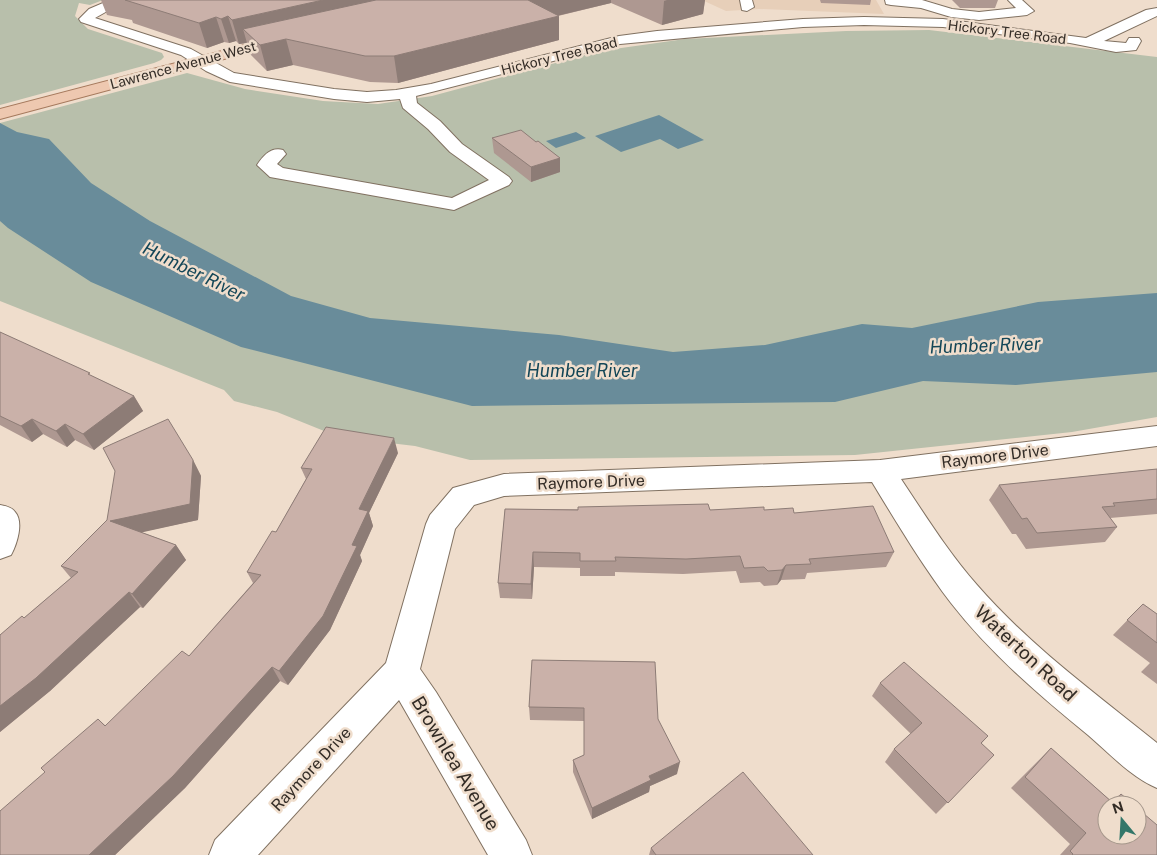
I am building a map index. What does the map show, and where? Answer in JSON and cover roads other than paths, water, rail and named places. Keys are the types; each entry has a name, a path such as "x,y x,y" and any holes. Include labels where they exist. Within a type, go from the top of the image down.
{"main road":[{"name":"Lawrence Avenue West","path":"0,114 198,60 296,36"}],"street":[{"path":"121,0 94,12 86,19 180,50 230,77 350,96 380,96 412,86 410,105 434,125 456,148 502,181 454,204 277,173 266,165 277,154"},
{"path":"891,1 922,4 951,14 979,16 1026,11 1014,0"},
{"path":"891,1 906,23"},
{"name":"Hickory Tree Road","path":"412,86 432,89 619,40 696,31 829,21 906,23 927,24 1052,41 1087,43 1150,13 1157,12"},
{"path":"1087,43 1123,48 1131,46 1134,41"},
{"path":"550,42 569,52"},
{"name":"Raymore Drive","path":"230,855 401,672 441,524 464,496 504,485 880,471 1157,436"},
{"name":"Waterton Road","path":"880,471 938,558 977,610 1024,656 1157,768"},
{"path":"0,517 4,520 0,546"},
{"name":"Brownlea Avenue","path":"401,672 423,705 511,855"}],"water":[{"path":"659,115 704,140 678,149 660,139 621,152 595,136"},
{"name":"Humber River","path":"0,123 17,132 49,139 91,183 150,221 291,296 370,318 559,335 673,352 765,345 862,324 912,328 1038,302 1157,293 1157,372 1016,385 923,381 835,402 472,406 241,347 91,282 0,221"},
{"path":"576,132 586,138 556,148 546,141"}]}
